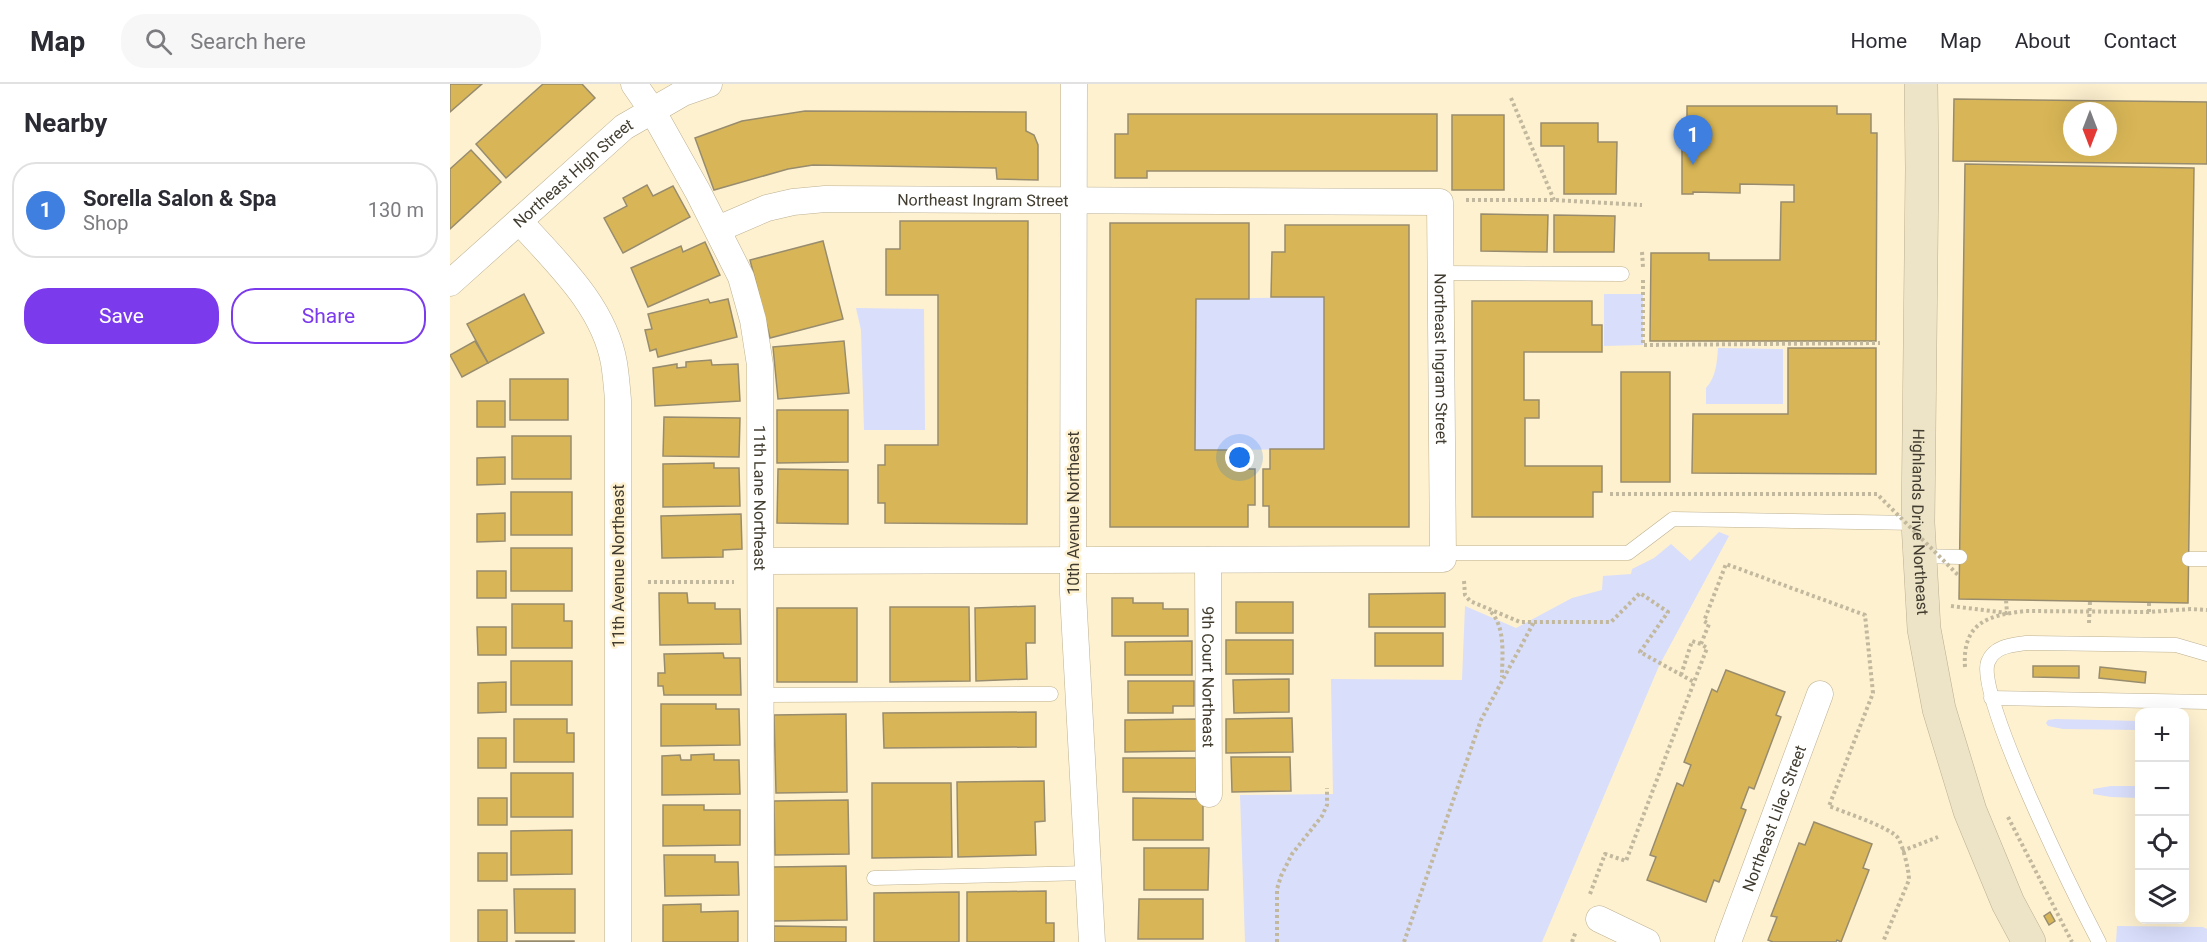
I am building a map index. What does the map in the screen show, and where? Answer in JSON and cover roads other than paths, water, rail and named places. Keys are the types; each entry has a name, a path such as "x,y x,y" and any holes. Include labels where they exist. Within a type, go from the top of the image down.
{"main road":[{"name":"Highlands Drive Northeast","path":"1921,84 1918,523 1924,629 1939,709 1954,763 1988,858 2029,942"}],"street":[{"name":"11th Lane Northeast","path":"634,84 652,110 718,229 741,277 753,320 760,365 760,942"},
{"name":"Northeast High Street","path":"450,283 624,127 683,93 709,84"},
{"name":"10th Avenue Northeast","path":"1074,84 1072,560 1092,942"},
{"name":"Northeast Ingram Street","path":"718,229 767,208 793,201 825,199 1440,202 1443,553"},
{"name":"11th Avenue Northeast","path":"520,222 590,303 604,330 614,361 618,400 618,942"},
{"path":"761,572 1072,560 1443,560 1443,553"},
{"name":"9th Court Northeast","path":"1208,560 1209,794"},
{"name":"Northeast Lilac Street","path":"1728,942 1820,694"},
{"path":"1599,919 1647,942"}],"lane":[{"path":"1440,273 1622,274"},
{"path":"1443,553 1628,553 1673,519 1918,523"},
{"path":"1919,556 1960,557"},
{"path":"2189,559 2207,559"},
{"path":"2099,942 2042,829 1991,699 1986,670 1988,660 1995,652 2007,645 2026,643 2176,645 2207,654"},
{"path":"761,695 1051,694"},
{"path":"1991,699 2207,702"},
{"path":"874,878 1088,873"}],"place":[{"name":"Sorella Salon & Spa","path":"1693,165"}]}
